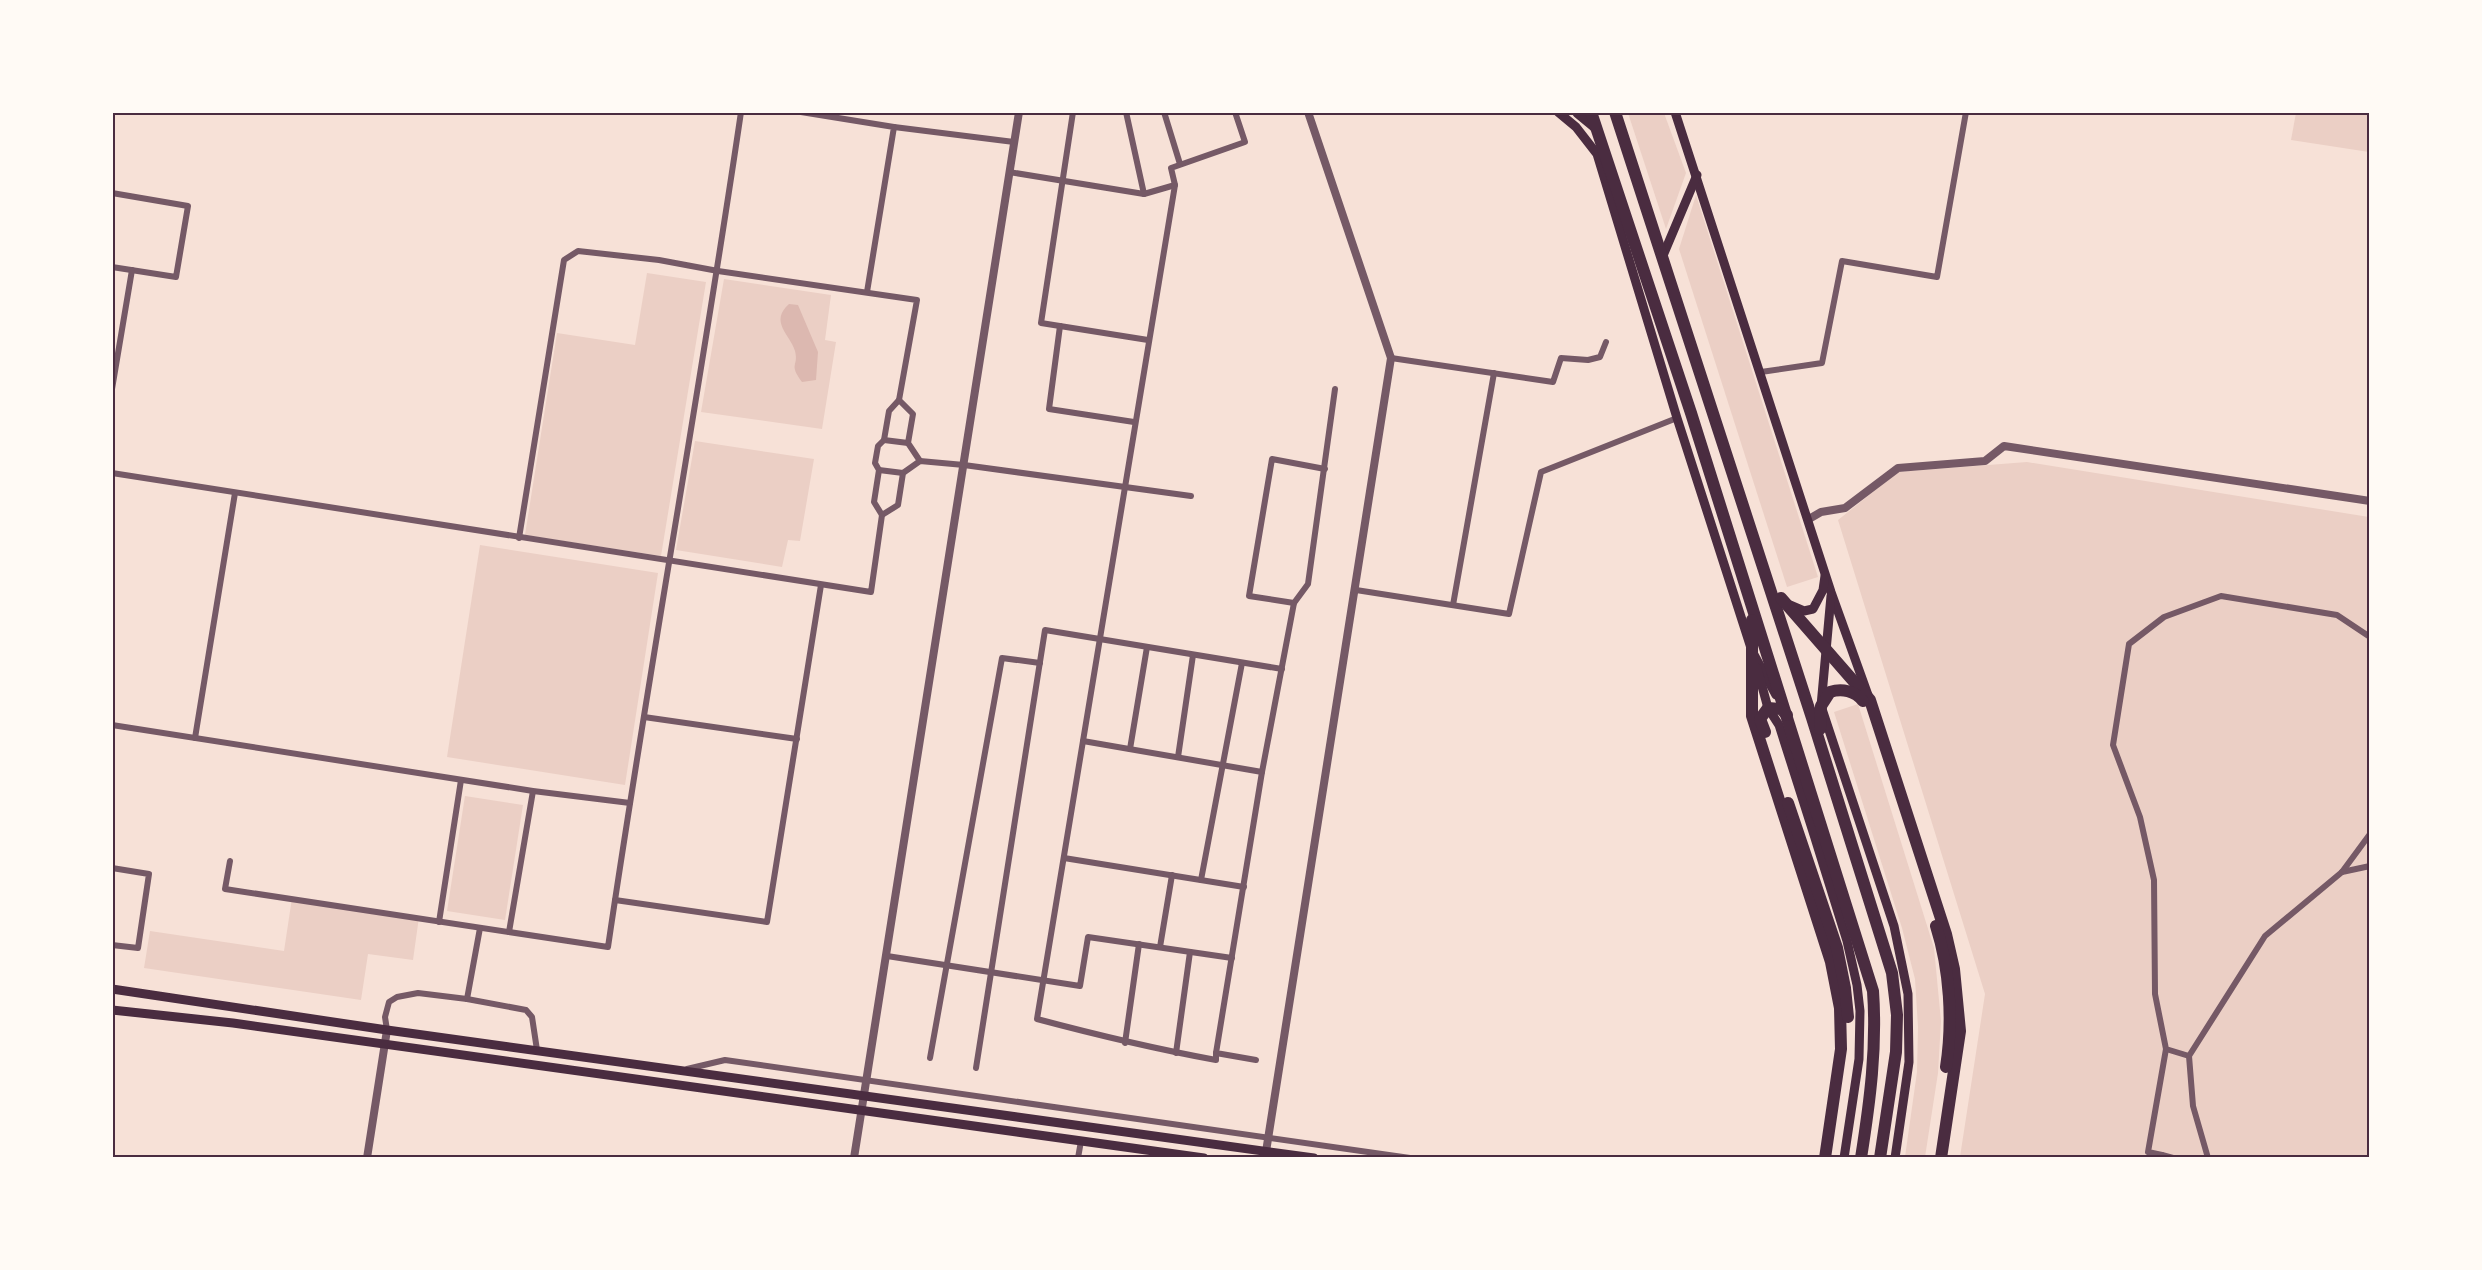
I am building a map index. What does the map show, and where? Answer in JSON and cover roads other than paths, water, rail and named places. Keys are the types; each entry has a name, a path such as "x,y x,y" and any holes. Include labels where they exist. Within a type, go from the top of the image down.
{"highway":[{"path":"1578,112 1596,126"},
{"path":"1592,112 1753,606 1873,991 1876,1028 1874,1067 1861,1158"},
{"path":"1617,115 1661,261 1820,743 1892,973 1897,1015 1896,1052 1880,1158"},
{"path":"1756,547 1771,567 1820,724"},
{"path":"1782,599 1870,700 1946,933 1954,969 1960,1031 1941,1158"},
{"path":"1753,606 1752,716 1831,962 1840,1008 1841,1049 1825,1158"},
{"path":"1820,743 1821,706 1830,692 1839,689 1858,694 1863,702 1938,934 1948,997 1948,1051 1932,1158"},
{"path":"1787,715 1781,709 1768,708 1760,719 1837,948 1845,988 1849,1045 1832,1158"}],"main road":[{"path":"1558,112 1576,127 1613,176"},
{"path":"1675,112 1831,592 1870,700"},
{"path":"1597,154 1768,708 1779,725 1847,941 1860,1011 1859,1059 1844,1158"},
{"path":"1661,261 1697,174"},
{"path":"1782,599 1804,611 1813,609 1823,590 1825,573"},
{"path":"1831,592 1821,706 1894,926 1908,994 1909,1062 1895,1158"},
{"path":"1752,651 1787,715"},
{"path":"112,989 1265,1154 1314,1158"},
{"path":"112,1010 233,1023 1204,1158"}],"street":[{"path":"230,861 225,889 608,947 718,271 741,112"},
{"path":"801,112 894,127 1014,142"},
{"path":"854,1158 1019,112"},
{"path":"1073,112 1041,323 1148,340"},
{"path":"1126,112 1144,194"},
{"path":"1164,112 1180,164"},
{"path":"1235,112 1245,142 1171,168 1175,185 1037,1019 1125,1042 1216,1060 1262,772 1294,603 1308,584 1335,389"},
{"path":"1265,1154 1391,358 1308,112"},
{"path":"1761,372 1822,363 1842,261 1937,277 1966,112"},
{"path":"867,292 894,127"},
{"path":"1009,172 1144,194 1175,185"},
{"path":"112,193 189,206 176,278 112,267"},
{"path":"113,474 519,538 871,592 882,515 874,502 879,470 875,463 878,446 884,440 889,411 899,400 916,300 659,260 578,251 564,260 519,538"},
{"path":"112,389 132,270"},
{"path":"1060,326 1049,409 1134,422"},
{"path":"1391,358 1553,382 1561,358 1588,360 1600,357 1606,342"},
{"path":"1453,605 1494,373"},
{"path":"899,400 913,414 908,443 920,461"},
{"path":"1356,590 1509,614 1541,472 1677,418"},
{"path":"884,440 908,443"},
{"path":"1809,519 1821,512 1845,508 1898,468 1985,461 2004,446 2370,501"},
{"path":"1294,603 1250,596 1272,459 1325,469"},
{"path":"882,515 898,505 903,474 920,461 1191,496"},
{"path":"879,470 903,474"},
{"path":"195,738 235,493"},
{"path":"615,900 767,922 821,585"},
{"path":"2173,1158 2148,1152 2166,1049 2155,994 2154,880 2140,817 2113,745 2129,644 2164,617 2221,596 2337,615 2370,637"},
{"path":"976,1068 1045,630 1282,669"},
{"path":"1130,749 1147,647"},
{"path":"1178,757 1193,655"},
{"path":"930,1058 1002,658 1040,663"},
{"path":"1201,880 1242,663"},
{"path":"644,717 796,739"},
{"path":"112,725 533,791 630,803"},
{"path":"1083,741 1262,772"},
{"path":"439,921 461,780"},
{"path":"509,932 533,791"},
{"path":"2208,1158 2193,1106 2189,1056 2265,936 2342,872 2370,834"},
{"path":"1064,858 1244,887"},
{"path":"2342,872 2370,866"},
{"path":"112,868 149,874 138,948 112,945"},
{"path":"1160,947 1172,875"},
{"path":"468,999 480,928"},
{"path":"887,956 1080,986 1088,937 1232,958"},
{"path":"1125,1042 1139,944"},
{"path":"1176,1053 1190,952"},
{"path":"367,1158 387,1030 385,1017 389,1002 398,997 418,993 468,999 526,1010 532,1017 537,1050"},
{"path":"2166,1049 2189,1056"},
{"path":"1216,1053 1256,1060"},
{"path":"680,1071 725,1060 1410,1158"},
{"path":"1078,1158 1081,1141"}]}
